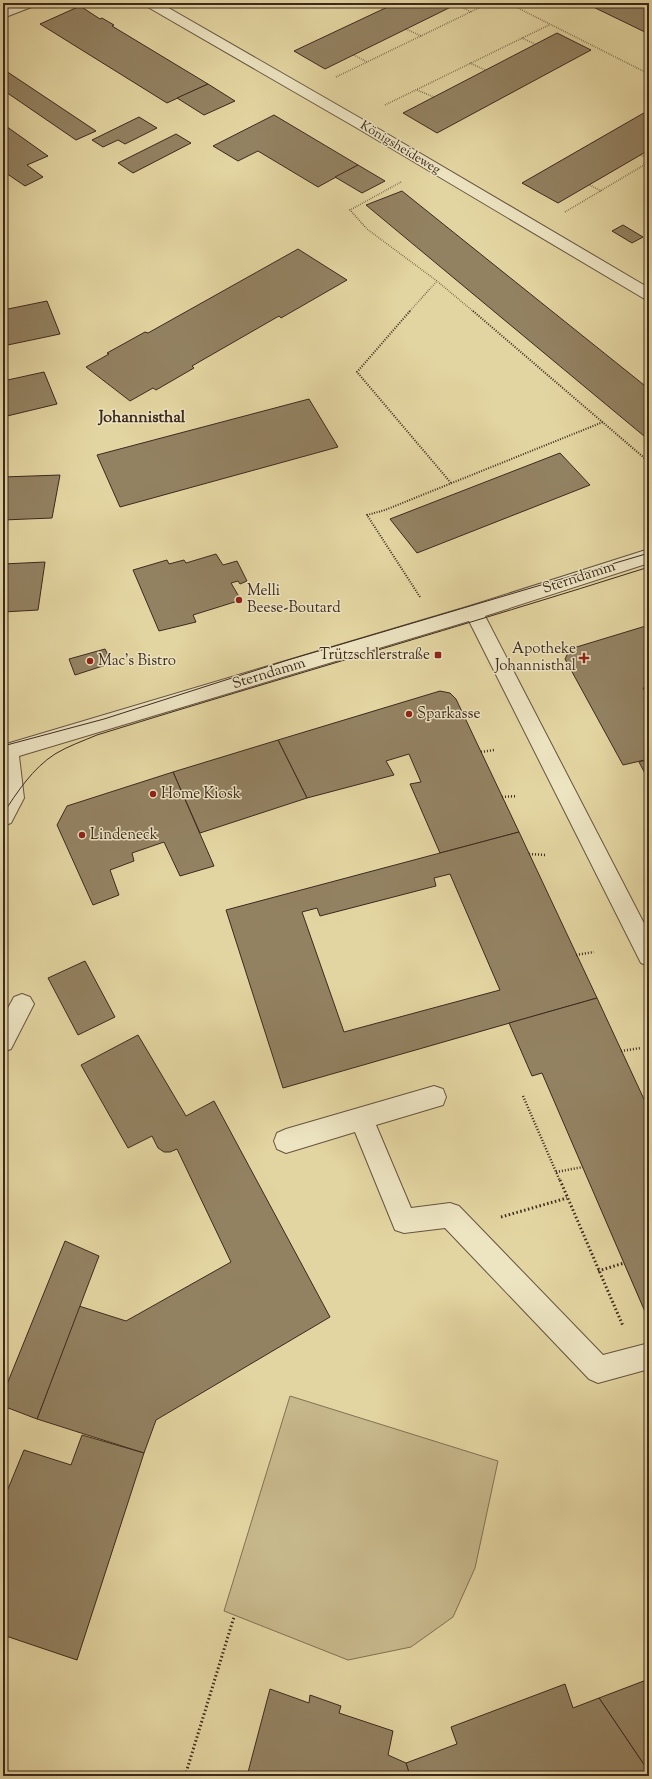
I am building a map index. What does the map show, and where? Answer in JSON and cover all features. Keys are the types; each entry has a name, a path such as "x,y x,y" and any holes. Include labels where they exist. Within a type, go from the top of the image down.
{"street":[{"path":"3,14 29,3"},
{"name":"Königsheideweg","path":"151,3 649,295"},
{"name":"Sterndamm","path":"6,752 436,622 474,612 649,556"},
{"path":"474,612 649,956"},
{"path":"3,817 13,798 6,752"},
{"path":"3,1041 22,1004"},
{"path":"286,1141 362,1120 434,1097"},
{"path":"362,1120 404,1221 450,1215 598,1370 643,1358"}],"path":[{"path":"305,93 489,3"},
{"path":"508,3 549,25 649,74"},
{"path":"456,4 471,12"},
{"path":"354,121 549,25"},
{"path":"406,29 421,36"},
{"path":"521,38 535,44"},
{"path":"354,55 368,62"},
{"path":"470,63 485,70"},
{"path":"417,89 434,97"},
{"path":"642,155 649,159"},
{"path":"537,228 649,162"},
{"path":"430,166 350,210 367,229 437,281 649,462"},
{"path":"590,185 601,191"},
{"path":"437,281 357,372 451,483"},
{"path":"436,622 367,515 385,510 603,422"},
{"path":"481,752 494,750"},
{"path":"502,796 517,796"},
{"path":"529,854 546,855"},
{"path":"576,955 594,952"},
{"path":"621,1051 641,1048"},
{"path":"523,1096 598,1271 643,1358"},
{"path":"556,1172 583,1167"},
{"path":"462,1228 567,1198"},
{"path":"598,1271 624,1262"},
{"path":"185,1776 234,1617"}],"shaded area":[{"path":"290,1396 498,1461 475,1568 453,1617 411,1647 348,1660 224,1611"}],"building":[{"path":"396,3 459,3 325,69 294,51"},
{"path":"585,3 637,3 649,9 649,34"},
{"path":"80,6 100,19 102,18 114,25 112,26 208,84 167,103 40,24"},
{"path":"557,33 591,50 437,133 403,113"},
{"path":"3,69 96,131 76,140 3,90"},
{"path":"208,84 235,101 204,115 177,98"},
{"path":"649,110 649,150 558,203 522,183"},
{"path":"274,115 358,165 318,187 258,151 238,161 213,146"},
{"path":"139,117 157,128 125,144 118,140 103,147 92,140"},
{"path":"3,124 48,156 27,165 43,177 25,186 3,171"},
{"path":"176,134 191,143 133,173 118,163"},
{"path":"358,165 385,181 362,193 335,177"},
{"path":"402,191 649,389 649,433 644,436 366,205"},
{"path":"623,225 643,237 632,243 612,231"},
{"path":"298,249 347,280 281,318 279,316 192,366 194,368 156,390 153,388 130,401 86,367 109,354 107,353 145,332 148,333"},
{"path":"47,301 60,334 3,346 3,310"},
{"path":"44,372 57,404 3,417 3,381"},
{"path":"309,399 338,447 120,507 97,455"},
{"path":"560,453 590,485 417,553 390,519"},
{"path":"60,475 52,518 3,520 3,477"},
{"path":"216,554 223,565 237,561 247,581 240,584 238,581 231,583 241,600 193,615 196,622 159,631 133,570 167,560 169,564 184,560 186,563"},
{"path":"45,562 38,610 3,612 3,564"},
{"path":"649,625 649,686 643,688 649,699 649,759 623,765 565,659 570,649"},
{"name":"Mac's Bistro","path":"105,649 112,663 75,675 69,659"},
{"path":"440,691 450,693 456,699 519,832 440,853 410,784 421,782 409,754 386,761 394,775 307,798 278,740"},
{"path":"278,740 307,798 200,833 173,772"},
{"path":"649,759 649,781 639,762"},
{"path":"173,772 214,866 180,876 164,842 132,853 134,861 110,870 119,895 93,905 57,825 67,806"},
{"path":"519,832 597,998 283,1088 226,910","holes":["450,874 500,990 344,1032 302,912 317,908 320,916 436,886 434,878"]},
{"path":"85,961 115,1017 78,1035 48,978"},
{"path":"597,998 649,1110 649,1321 542,1073 532,1076 509,1023"},
{"path":"138,1035 186,1116 214,1101 330,1317 156,1420 144,1453 37,1419 79,1306 126,1321 231,1262 177,1149 170,1152 164,1152 158,1148 152,1136 128,1148 81,1065"},
{"path":"65,1241 99,1256 37,1419 3,1406 3,1394"},
{"path":"82,1435 144,1453 77,1660 3,1635 3,1501 24,1450 71,1465"},
{"path":"649,1679 649,1772 599,1698"},
{"path":"565,1684 573,1708 599,1698 649,1772 649,1776 410,1776 406,1763 457,1744 451,1727"},
{"path":"270,1689 309,1703 310,1695 341,1706 339,1713 393,1731 388,1755 406,1763 410,1776 247,1776"}],"tram line":[{"path":"3,746 104,719 288,660 649,553"},
{"path":"3,814 26,781 47,760 65,748 97,735 649,567"}],"place":[{"name":"Melli Beese-Boutard","path":"239,600"},
{"name":"Trützschlerstraße","path":"438,655"},
{"name":"Apotheke Johannisthal","path":"584,658"},
{"name":"Mac's Bistro","path":"90,661"},
{"name":"Sparkasse","path":"409,714"},
{"name":"Home Kiosk","path":"153,794"},
{"name":"Lindeneck","path":"82,835"}],"district":[{"name":"Johannisthal","path":"142,418"}]}
